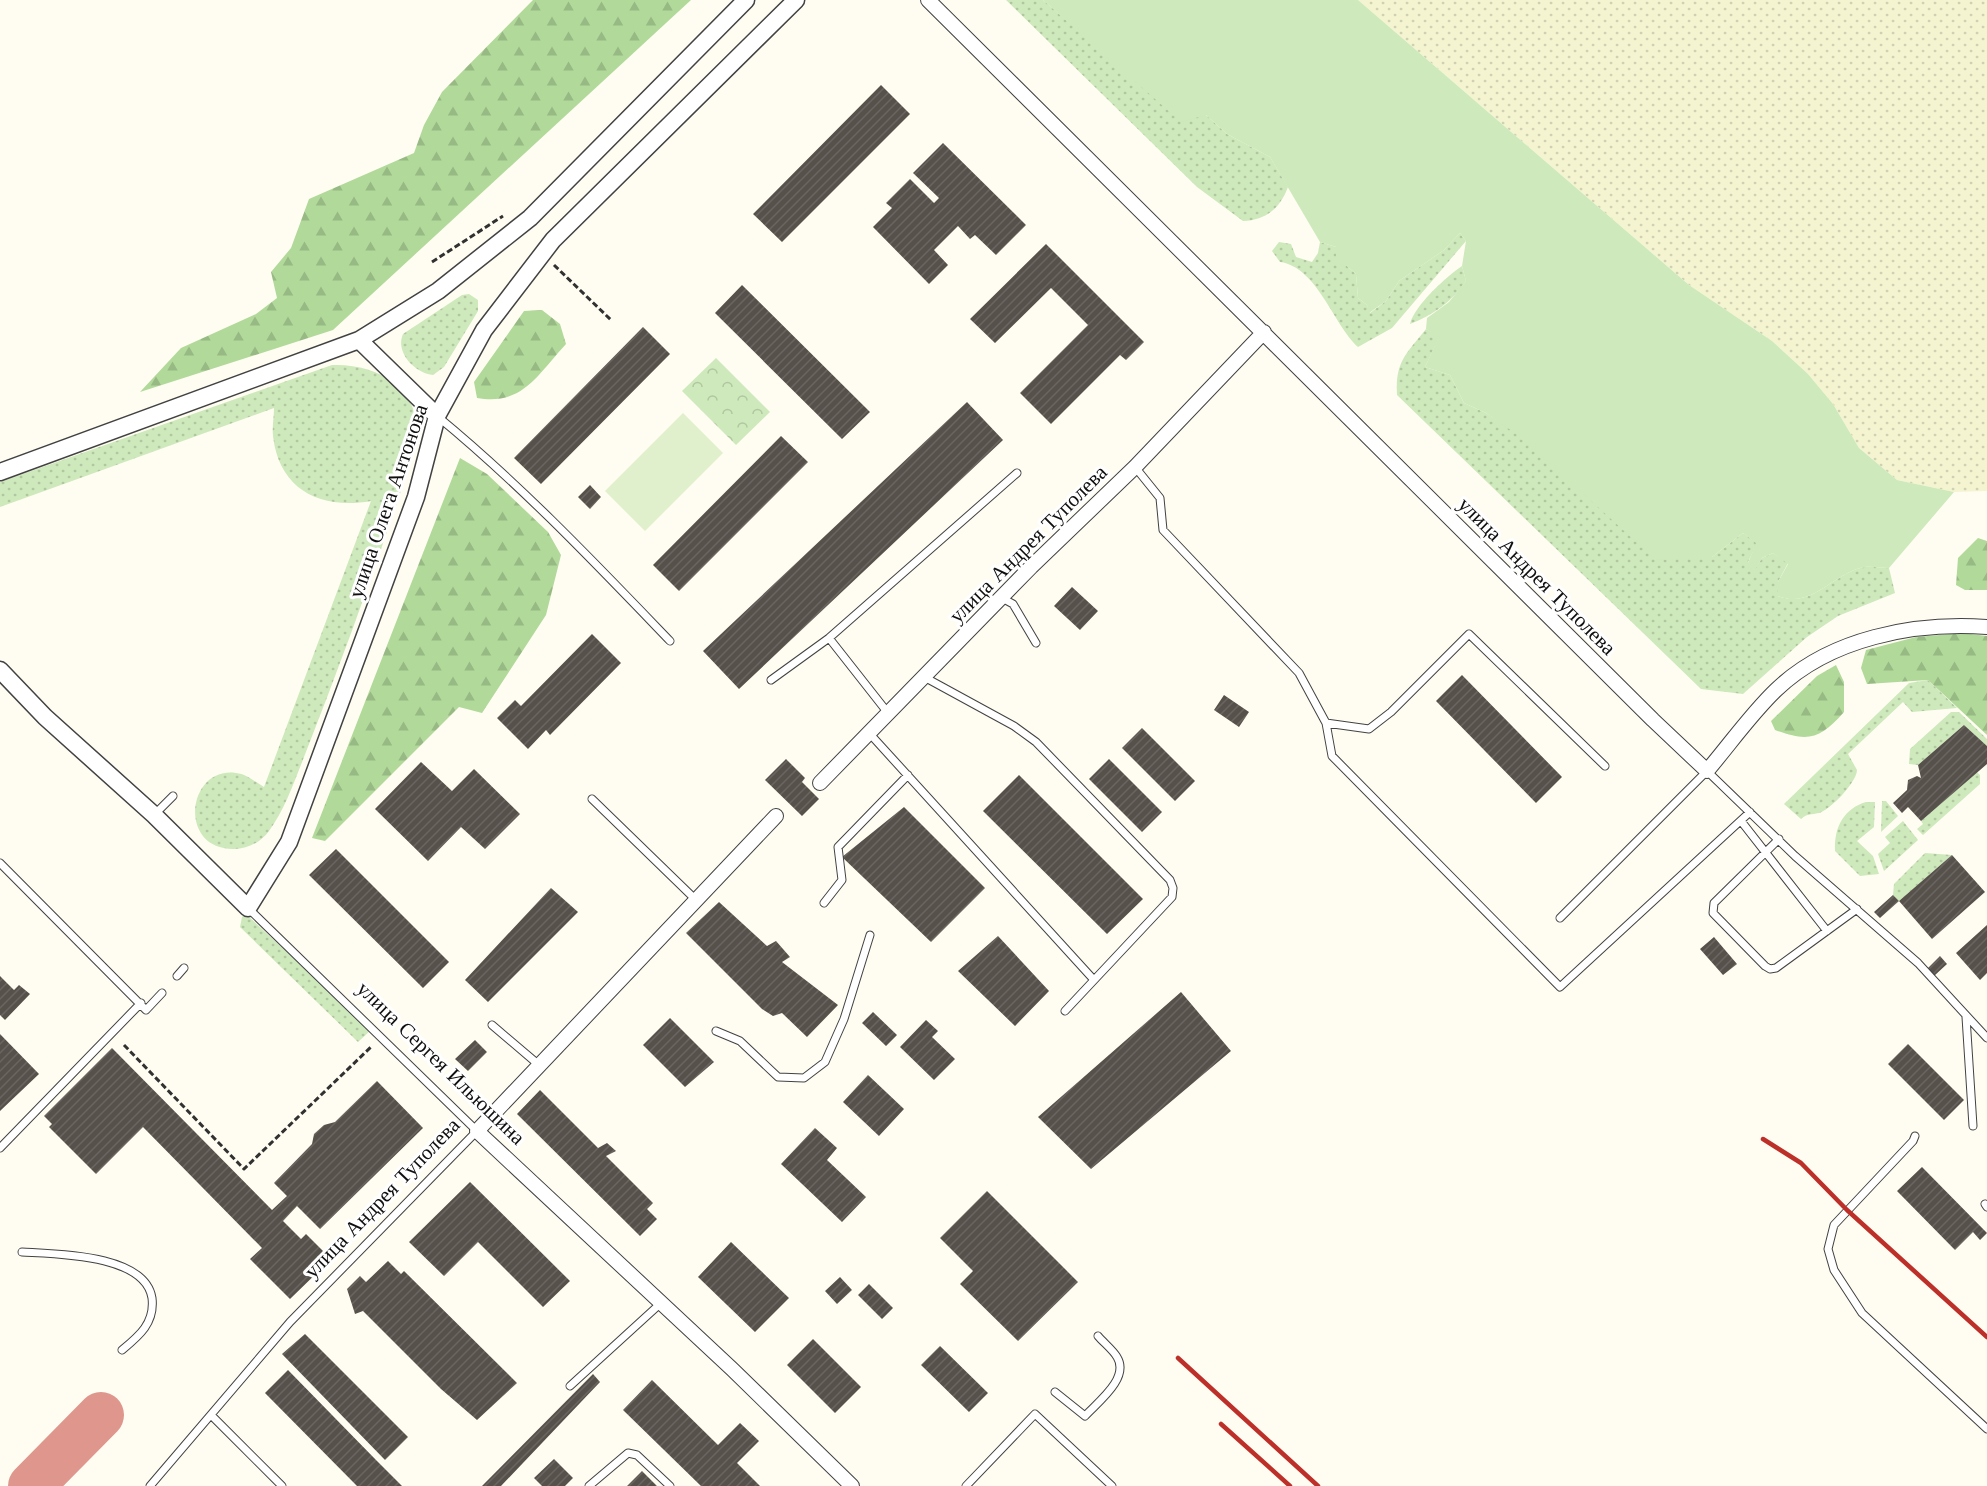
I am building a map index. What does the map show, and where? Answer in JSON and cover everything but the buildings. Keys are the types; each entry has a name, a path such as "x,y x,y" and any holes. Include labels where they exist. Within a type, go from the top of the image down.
{"street":[{"path":"0,472 359,340 438,291 530,218 746,0"},
{"name":"улица Олега Антонова","path":"248,908 290,842 416,496 437,416 484,330 553,240 796,0"},
{"name":"улица Андрея Туполева","path":"928,0 1644,712 1707,771"},
{"name":"улица Андрея Туполева","path":"820,783 1135,467 1264,332"},
{"path":"359,340 437,416"},
{"path":"1707,771 1776,690 1817,658 1857,643 1908,629 1987,627"},
{"name":"улица Сергея Ильюшина","path":"0,670 45,717 154,815 248,908"},
{"name":"улица Андрея Туполева","path":"477,1131 698,902 776,816"},
{"name":"улица Сергея Ильюшина","path":"477,1131 852,1486"}],"lane":[{"path":"437,416 483,454 550,517 670,641"},
{"path":"1135,467 1160,498 1163,530 1299,673 1326,723 1332,756 1560,987 1750,812"},
{"path":"771,680 829,638 1017,473"},
{"path":"1002,598 1013,604 1036,643"},
{"path":"1326,723 1369,729 1391,712 1469,634 1605,766"},
{"path":"829,638 890,715"},
{"path":"926,678 1014,726 1036,742 1170,880 1173,888 1172,897 1065,1011"},
{"path":"870,734 1094,980"},
{"path":"1560,918 1707,771 1779,839 1918,963 1987,1038"},
{"path":"824,903 842,880 838,847 908,775"},
{"path":"154,815 173,796"},
{"path":"592,799 698,902"},
{"path":"1741,821 1827,931"},
{"path":"1779,839 1714,903 1713,914 1770,969 1776,968 1857,909"},
{"path":"0,863 146,1010 162,993"},
{"name":"улица Сергея Ильюшина","path":"248,908 477,1131"},
{"path":"716,1031 740,1041 778,1077 804,1078 825,1062 843,1019 870,935"},
{"path":"177,976 184,968"},
{"path":"0,1148 141,1004"},
{"path":"1966,1017 1973,1126"},
{"path":"492,1024 539,1065"},
{"name":"улица Андрея Туполева","path":"150,1486 290,1322 477,1131"},
{"path":"1915,1136 1913,1141 1834,1225 1828,1249 1834,1270 1862,1313 1987,1429"},
{"path":"22,1252 95,1259 121,1266 139,1275 150,1289 153,1306 149,1322 142,1333 122,1350"},
{"path":"570,1386 661,1303"},
{"path":"1054,1392 1085,1416 1118,1380 1120,1367 1118,1358 1098,1336"},
{"path":"966,1486 1035,1414 1112,1486"},
{"path":"211,1415 282,1486"},
{"path":"590,1486 628,1453 637,1455 670,1486"}],"path":[{"path":"432,262 507,214"},
{"path":"559,258 553,265 611,320"},
{"path":"124,1045 244,1169 373,1044"}],"green space":[{"path":"533,0 691,0 333,330 140,392 181,348 256,314 277,298 271,272 291,248 309,199 414,153 424,125 442,92"},
{"path":"1006,0 1043,0 1094,44 1206,115 1227,134 1270,157 1288,187 1281,201 1265,216 1243,221 1197,187"},
{"path":"1043,0 1358,0 1689,285 1772,341 1808,374 1833,404 1859,448 1897,480 1954,492 1889,568 1868,567 1854,570 1823,589 1802,598 1790,599 1778,596 1778,582 1788,564 1773,553 1762,558 1754,571 1748,563 1756,543 1743,533 1712,557 1656,560 1522,438 1486,413 1464,403 1450,375 1425,367 1439,337 1426,329 1427,318 1449,302 1466,281 1462,266 1466,241 1460,233 1444,250 1399,281 1386,301 1369,313 1367,305 1358,298 1356,274 1347,266 1336,264 1336,247 1320,242 1270,157 1227,134 1206,115 1181,122"},
{"path":"1358,0 1987,0 1987,491 1954,492 1897,480 1859,448 1833,404 1808,374 1772,341 1689,285"},
{"path":"1460,233 1466,241 1392,328 1358,347 1340,325 1314,285 1293,266 1280,262 1272,251 1279,242 1291,244 1296,257 1312,262 1318,253 1320,242 1336,247 1347,266 1356,274 1358,298 1367,305 1370,313 1386,301 1399,281 1444,250"},
{"path":"1462,266 1466,281 1455,295 1434,312 1410,324 1424,300"},
{"path":"469,294 478,300 478,311 444,367 433,375 413,366 402,348 403,334 462,295"},
{"path":"542,310 560,324 566,344 538,376 518,392 493,399 477,398 474,382 524,311"},
{"path":"1426,329 1440,336 1425,367 1450,375 1464,403 1486,413 1712,557 1743,533 1757,543 1748,562 1754,570 1762,558 1773,553 1788,563 1778,582 1778,596 1790,599 1802,598 1823,589 1854,570 1868,567 1889,568 1895,593 1838,616 1807,637 1743,694 1701,689 1397,395 1398,374 1403,359"},
{"path":"716,358 770,412 736,445 682,391"},
{"path":"332,365 365,369 380,374 393,383 404,393 412,406 417,422 418,440 349,639 284,805 269,831 254,844 234,849 216,846 203,837 197,824 195,809 199,794 207,782 220,774 240,774 264,787 371,501 353,503 320,499 293,483 277,455 273,433 274,408 0,507 0,482"},
{"path":"683,413 723,453 645,531 605,491"},
{"path":"460,458 487,474 548,532 561,555 546,615 482,713 459,707 325,841 312,838"},
{"path":"1978,538 1987,541 1987,590 1965,590 1956,585 1958,558"},
{"path":"1963,633 1987,636 1987,735 1928,680 1867,684 1861,668 1866,650 1916,637"},
{"path":"1836,665 1844,682 1844,712 1836,721 1814,736 1797,736 1775,730 1771,721 1817,676"},
{"path":"1928,680 1957,708 1912,712 1903,702 1848,754 1857,770 1856,775 1848,788 1830,807 1801,819 1784,804 1909,683"},
{"path":"1951,712 1959,712 1987,739 1987,746 1964,725 1918,765 1909,764 1910,749"},
{"path":"1977,772 1980,775 1980,784 1923,835 1917,829 1923,824 1921,821"},
{"path":"1882,801 1886,801 1898,816 1881,832"},
{"path":"1866,802 1875,802 1874,827 1857,841 1873,856 1879,874 1860,876 1835,851 1835,843 1841,820 1851,809"},
{"path":"1903,821 1918,840 1884,871 1878,854 1890,843 1885,837"},
{"path":"1925,853 1952,855 1899,901 1893,895 1894,884"},
{"path":"246,914 371,1030 358,1042 240,927 242,917"}],"taxiway":[{"path":"31,1486 101,1415"}],"railway":[{"path":"1763,1139 1801,1163 1847,1210 1987,1337"},
{"path":"1178,1358 1318,1486"},
{"path":"1221,1424 1290,1486"}]}
